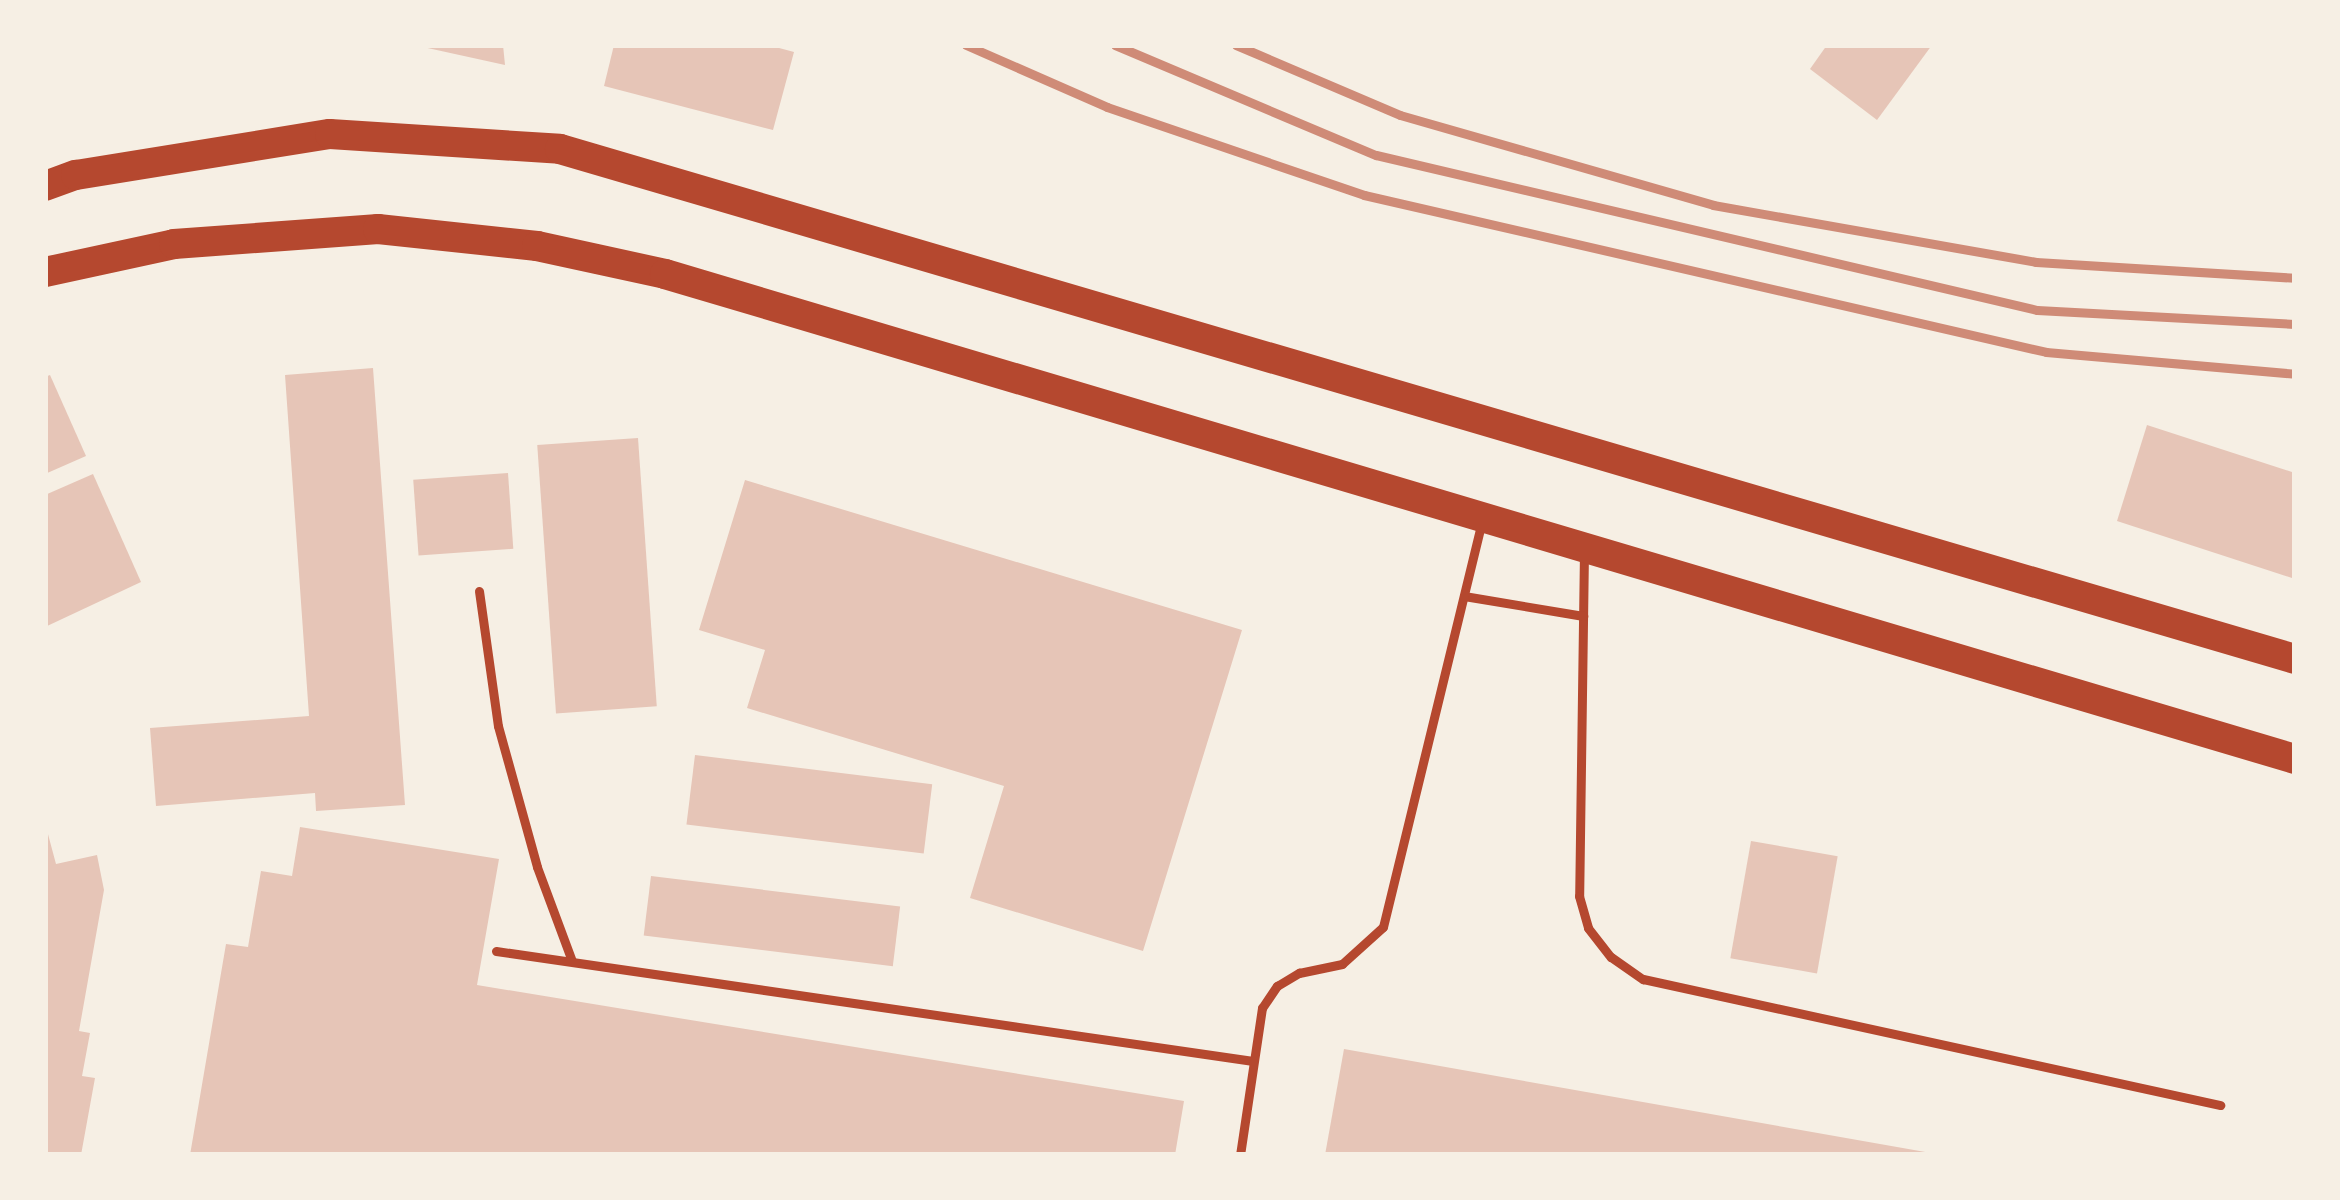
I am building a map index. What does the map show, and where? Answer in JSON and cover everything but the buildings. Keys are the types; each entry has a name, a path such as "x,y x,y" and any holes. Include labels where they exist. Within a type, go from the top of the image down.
{"main road":[{"path":"45,186 76,175 330,134 560,149 2295,659"},
{"path":"45,272 174,244 378,229 536,246 665,274 2295,759"}],"lane":[{"path":"1240,1155 1262,1008 1277,986 1299,973 1342,964 1382,927 1482,519"},
{"path":"1585,547 1580,896 1588,928 1611,957 1643,979 2220,1106"},
{"path":"479,591 499,726 537,867 572,962"},
{"path":"1464,596 1583,616"},
{"path":"496,951 1253,1061"}],"railway":[{"path":"966,45 1107,107 1364,195 2046,352 2295,374"},
{"path":"1115,45 1376,155 2037,310 2295,324"},
{"path":"1236,45 1400,115 1713,205 2036,262 2295,278"}]}
